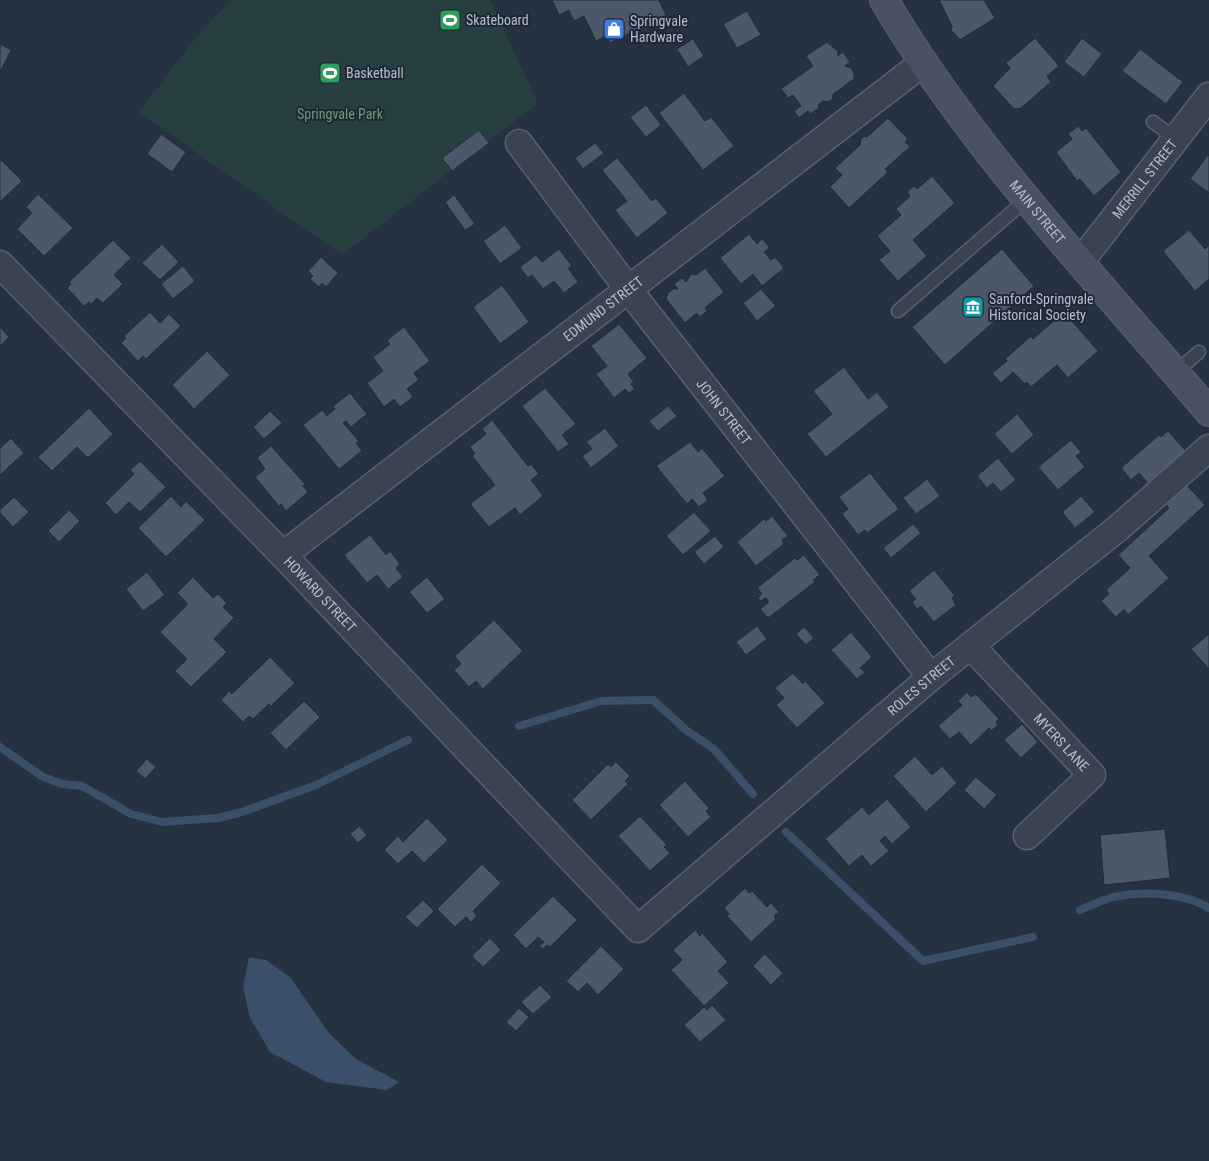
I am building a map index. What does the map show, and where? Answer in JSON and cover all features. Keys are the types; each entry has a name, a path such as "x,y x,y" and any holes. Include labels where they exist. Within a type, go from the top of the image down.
{"main road":[{"name":"MAIN STREET","path":"884,0 960,114 1027,199 1209,412"}],"street":[{"name":"EDMUND STREET","path":"282,555 924,62"},
{"name":"MERRILL STREET","path":"1080,260 1209,96"},
{"name":"JOHN STREET","path":"519,143 628,289 931,677"},
{"name":"HOWARD STREET","path":"0,264 282,555 638,929"},
{"name":"ROLES STREET","path":"638,929 931,677 1117,529 1209,448"},
{"name":"MYERS LANE","path":"971,646 1092,775 1027,836"}],"lane":[{"path":"1153,122 1176,139"},
{"path":"898,311 1027,199"},
{"path":"1176,372 1199,352"}],"green space":[{"name":"Springvale Park","path":"231,0 490,0 538,103 342,255 139,112 197,36"}],"water":[{"path":"249,957 266,960 291,978 328,1032 356,1059 399,1082 387,1090 326,1082 270,1052 250,1018 243,987"}],"building":[{"name":"Springvale Hardware","path":"552,0 659,0 666,15 610,43 606,36 596,41 584,16 574,21 569,10 559,15"},
{"path":"939,0 984,0 995,18 960,40 951,30 952,26"},
{"path":"747,11 761,35 737,48 723,24"},
{"path":"1035,38 1059,66 1047,76 1051,82 1021,108 1014,109 993,86 1010,68 1006,63"},
{"path":"1082,38 1102,54 1084,77 1064,62"},
{"path":"693,39 704,56 688,67 677,49"},
{"path":"827,42 838,51 838,56 843,52 850,62 845,66 851,68 854,73 854,79 833,94 833,99 828,102 823,101 818,105 819,108 810,114 808,111 799,118 794,111 801,106 793,95 788,98 781,89 813,66 806,56"},
{"path":"0,44 11,50 0,72"},
{"path":"1140,49 1183,82 1166,104 1122,71"},
{"path":"684,93 705,121 711,117 734,146 703,170 659,113"},
{"path":"646,105 661,125 646,137 630,117"},
{"path":"888,118 908,139 905,142 910,147 885,169 888,172 849,208 830,187 842,175 835,168 860,145 861,139 864,136 867,137"},
{"path":"1078,126 1082,131 1086,128 1121,172 1094,196 1080,179 1077,181 1056,152 1072,139 1068,134"},
{"path":"479,130 489,143 452,171 442,158"},
{"path":"161,134 186,152 172,172 147,154"},
{"path":"595,143 604,153 583,169 575,158"},
{"path":"1209,156 1209,193 1190,179"},
{"path":"617,158 652,201 656,198 668,213 637,238 615,210 627,201 602,170"},
{"path":"0,159 22,181 0,202"},
{"path":"932,176 955,203 913,240 927,256 898,281 879,260 890,251 877,236 901,215 896,209 910,196 907,192 914,186 917,189"},
{"path":"38,194 73,228 44,256 17,229 32,213 26,207"},
{"path":"454,195 475,224 465,230 445,202"},
{"path":"505,225 522,248 500,264 483,241"},
{"path":"1189,230 1205,249 1209,245 1209,279 1195,291 1163,251"},
{"path":"749,234 757,244 762,239 770,248 764,252 771,260 775,257 784,268 762,286 753,274 741,284 720,258"},
{"path":"113,240 131,258 114,275 123,284 103,303 97,298 91,304 89,302 84,306 67,288 71,284 69,282"},
{"path":"162,244 179,262 160,280 142,263"},
{"path":"559,249 572,266 568,268 578,282 564,293 554,281 543,289 532,275 528,278 520,267 536,255 542,262"},
{"name":"Sanford-Springvale Historical Society","path":"1002,249 1034,286 945,365 912,327"},
{"path":"321,257 338,273 326,287 322,283 319,287 310,279 313,276 308,271"},
{"path":"183,266 195,281 173,299 161,284"},
{"path":"705,268 724,292 705,308 707,311 700,317 697,313 685,323 666,299 668,293 673,289 678,289 674,284 682,278 686,282 691,274 696,275"},
{"path":"502,285 529,322 500,344 473,307"},
{"path":"761,289 776,306 757,321 743,303"},
{"path":"150,312 160,323 169,314 181,326 146,359 143,356 138,361 121,343 126,338 124,336"},
{"path":"1064,312 1098,351 1068,378 1057,365 1031,387 1027,382 1025,384 1013,372 1001,383 992,373 1007,361 1005,359 1031,336 1033,339"},
{"path":"619,324 647,358 628,374 634,382 631,384 635,389 629,393 625,389 614,398 596,374 607,366 591,346"},
{"path":"0,327 9,337 0,346"},
{"path":"404,327 430,361 414,373 419,380 407,389 413,397 400,407 394,399 384,407 367,383 383,371 373,357 390,344 387,340"},
{"path":"207,351 230,375 194,409 172,385"},
{"path":"844,367 868,399 877,392 889,407 826,457 807,434 832,414 813,391"},
{"path":"545,388 576,424 562,435 569,444 558,452 522,406"},
{"path":"350,393 367,414 351,427 346,421 343,423 359,441 356,443 362,451 339,469 303,425 322,410 327,416 335,409 333,406"},
{"path":"668,406 677,416 658,431 649,421"},
{"path":"89,408 113,434 88,458 77,447 52,471 38,457"},
{"path":"270,411 282,423 264,439 253,427"},
{"path":"1017,414 1034,435 1012,454 994,434"},
{"path":"492,420 528,466 531,464 539,474 531,480 543,496 520,515 515,508 489,527 470,504 495,485 472,456 475,453 470,447 486,434 482,429"},
{"path":"605,428 619,446 591,468 582,456 592,449 586,442"},
{"path":"1168,431 1186,451 1148,483 1139,473 1131,480 1121,468 1159,435 1161,437"},
{"path":"11,438 24,453 0,475 0,448"},
{"path":"1071,440 1081,452 1076,456 1085,467 1058,490 1038,467"},
{"path":"690,442 698,452 702,448 725,476 703,493 708,500 699,507 692,499 687,504 656,466"},
{"path":"271,446 305,484 303,486 308,492 286,511 281,504 279,506 255,477 265,469 257,458"},
{"path":"998,458 1016,480 1001,492 993,483 987,488 977,476"},
{"path":"140,461 166,487 140,512 129,502 116,515 105,503 134,474 130,470"},
{"path":"870,473 899,509 867,533 865,530 858,535 842,514 848,509 839,497"},
{"path":"927,479 940,496 916,514 903,498"},
{"path":"1185,483 1205,505 1149,556 1169,578 1128,615 1124,609 1116,617 1101,601 1109,594 1106,590 1130,568 1118,555 1169,508 1164,502"},
{"path":"171,496 181,507 186,501 205,520 166,557 138,528"},
{"path":"1081,496 1095,512 1075,528 1062,512"},
{"path":"14,497 29,512 13,527 0,513 0,510"},
{"path":"69,510 80,521 59,542 48,531"},
{"path":"694,512 711,531 683,555 666,536"},
{"path":"772,516 788,536 782,540 784,544 756,566 737,542 764,519 766,521"},
{"path":"913,524 921,533 891,558 883,548"},
{"path":"370,535 386,555 390,551 400,564 396,568 403,577 388,589 377,575 367,583 344,555"},
{"path":"715,536 724,547 704,564 694,552"},
{"path":"804,555 820,575 813,580 815,582 768,618 760,609 769,602 766,598 761,601 758,598 762,594 757,588 795,558 797,560"},
{"path":"934,570 955,596 952,598 956,605 934,622 921,606 917,609 912,602 916,599 909,591"},
{"path":"147,572 165,595 143,611 126,589"},
{"path":"193,577 213,598 218,594 227,603 223,607 234,618 214,639 227,652 191,687 175,671 187,659 160,632 188,604 177,593"},
{"path":"427,577 445,599 427,613 409,592"},
{"path":"494,620 523,651 483,689 476,681 469,687 454,670 461,664 455,656"},
{"path":"757,626 767,639 746,655 736,642"},
{"path":"804,627 814,638 806,645 796,634"},
{"path":"851,632 872,657 860,668 865,672 857,679 831,650"},
{"path":"1209,634 1209,669 1191,649"},
{"path":"270,657 295,683 270,707 269,704 253,719 249,716 243,722 221,700 229,691 232,694"},
{"path":"793,673 803,684 805,681 825,703 797,728 776,705 784,698 775,688"},
{"path":"967,692 971,697 976,694 999,719 996,722 998,725 991,731 989,728 971,745 959,732 950,739 938,726 962,705 958,701"},
{"path":"304,701 320,717 286,750 270,733"},
{"path":"1022,724 1038,742 1021,758 1004,740"},
{"path":"915,756 932,775 942,766 957,783 926,812 893,776"},
{"path":"147,759 156,767 145,779 136,771"},
{"path":"616,762 630,776 625,781 628,784 591,820 572,800 608,764 611,767"},
{"path":"976,777 997,795 984,809 964,790"},
{"path":"685,781 709,808 706,811 711,817 688,837 659,805"},
{"path":"887,799 911,827 892,844 885,836 880,841 889,851 871,866 862,855 849,866 825,839 862,807 869,815"},
{"path":"640,816 667,845 664,847 670,853 650,871 618,836"},
{"path":"427,818 448,840 424,863 412,851 398,864 384,850 398,836 403,842"},
{"path":"359,826 367,835 358,843 350,834"},
{"path":"1165,829 1170,878 1104,885 1100,835"},
{"path":"482,864 501,883 473,911 477,916 471,922 466,917 455,927 437,909"},
{"path":"745,888 749,893 752,891 767,907 771,903 779,912 774,916 776,919 751,942 727,916 729,914 724,908"},
{"path":"553,896 577,920 550,947 547,945 543,949 539,946 544,942 538,937 526,949 513,935"},
{"path":"423,900 434,911 417,928 405,917"},
{"path":"695,930 700,936 702,933 728,962 718,971 729,983 704,1006 671,970 682,960 673,950"},
{"path":"490,938 501,950 483,967 472,956"},
{"path":"601,946 624,969 598,995 587,983 578,992 566,981"},
{"path":"765,954 783,973 771,985 753,966"},
{"path":"540,985 552,997 533,1014 521,1002"},
{"path":"712,1005 726,1020 700,1042 684,1025 704,1007 707,1010"},
{"path":"519,1008 529,1017 516,1031 506,1022"}],"waterway":[{"path":"519,726 601,701 653,700 686,730 714,749 753,794"},
{"path":"0,747 43,777 62,784 82,786 131,814 162,822 218,818 242,812 316,785 408,740"},
{"path":"786,832 923,961 1033,937"},
{"path":"1080,910 1113,897 1137,894 1175,896 1209,908"}],"place":[{"name":"Skateboard","path":"450,20"},
{"name":"Springvale Hardware","path":"614,29"},
{"name":"Basketball","path":"330,73"},
{"name":"Sanford-Springvale Historical Society","path":"973,307"}]}
